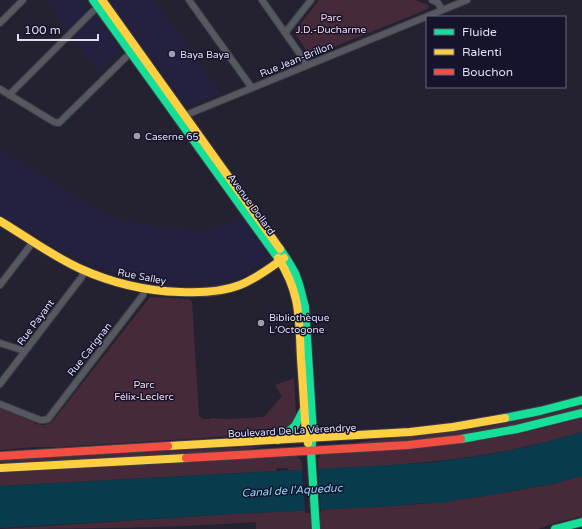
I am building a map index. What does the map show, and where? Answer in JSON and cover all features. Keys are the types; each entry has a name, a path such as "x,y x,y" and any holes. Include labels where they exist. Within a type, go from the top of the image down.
{"main road":[{"name":"Avenue Dollard","path":"99,2 297,277 305,303 310,439 316,529"},
{"name":"Rue Salley","path":"0,221 68,263 85,271 119,283 145,289 168,292 191,292 224,289 250,280 283,259"},
{"name":"Avenue Dollard","path":"283,259 297,298 304,408 310,439"},
{"name":"Boulevard De La Vérendrye","path":"0,456 399,433 462,426 535,413 582,400"},
{"path":"278,440 295,426 304,408"},
{"path":"0,468 408,445 502,432 582,414"},
{"path":"556,529 582,522"}],"street":[{"path":"12,0 16,6"},
{"path":"0,23 23,0"},
{"path":"189,0 252,88"},
{"path":"262,0 306,65"},
{"path":"285,33 311,0"},
{"path":"432,0 438,3 442,10"},
{"name":"Rue Jean-Brillon","path":"427,16 467,0"},
{"path":"10,94 92,12 99,2"},
{"name":"Rue Jean-Brillon","path":"181,117 426,17"},
{"path":"0,89 54,122 59,123 134,51"},
{"path":"0,285 33,242"},
{"name":"Rue Payant","path":"0,384 83,276 85,271"},
{"name":"Rue Carignan","path":"0,404 40,420 46,419 51,415 111,338 143,295 145,289"},
{"path":"0,343 25,351"}],"shaded area":[{"path":"46,0 84,0 88,6 84,10 92,21 96,17 121,50 99,73"},
{"path":"109,0 154,0 221,93 186,106"},
{"path":"0,150 113,219 164,228 204,231 244,218 270,258 241,277 209,284 149,282 108,272 64,252 0,213"}],"green space":[{"name":"Parc J.D.-Ducharme","path":"319,0 415,0 428,5 429,7 428,9 311,56 294,32"},
{"name":"Parc Félix-Leclerc","path":"150,297 189,299 192,302 199,415 201,418 230,419 264,417 282,396 275,385 294,378 296,416 293,423 286,430 282,431 204,438 0,450 0,408 34,422 35,424 44,425 51,423"},
{"path":"582,405 582,409 498,428 413,440 355,444 373,440 475,429 550,414"},
{"path":"582,418 582,432 506,451 447,460 318,469 318,459 321,455 402,450 456,444 519,434"},
{"path":"265,446 238,451 0,464 0,460"},
{"path":"294,456 299,458 301,461 302,470 277,468 276,471 0,486 0,473"},
{"path":"582,476 582,516 538,529 256,529 256,522 128,528 0,529 235,513 434,503 552,484"}],"water":[{"name":"Canal de l'Aqueduc","path":"582,432 582,476 552,484 485,496 440,503 235,513 0,528 0,486 426,463 505,451 544,443"}],"pier":[{"path":"302,468 318,468 321,512 305,513"}],"traffic: fast":[{"path":"93,0 278,258"},
{"path":"280,249 295,273 305,307 313,433 311,451 316,529"},
{"path":"505,418 582,400"},
{"path":"278,440 295,426 304,409"},
{"path":"461,439 517,429 582,413"},
{"path":"555,529 582,522"}],"traffic: slow":[{"path":"102,0 280,249"},
{"path":"0,221 70,264 81,269 117,282 155,290 211,292 226,289 252,280 284,258"},
{"path":"278,258 291,283 295,295 299,319 306,433 308,443"},
{"path":"168,446 410,432 453,427 505,418"},
{"path":"0,468 186,458"}],"traffic: jam":[{"path":"186,458 408,445 461,439"},
{"path":"0,456 168,446"}],"place":[{"name":"Baya Baya","path":"172,54"},
{"name":"Caserne 65","path":"137,136"},
{"name":"Bibliothèque L’Octogone","path":"261,323"}]}
